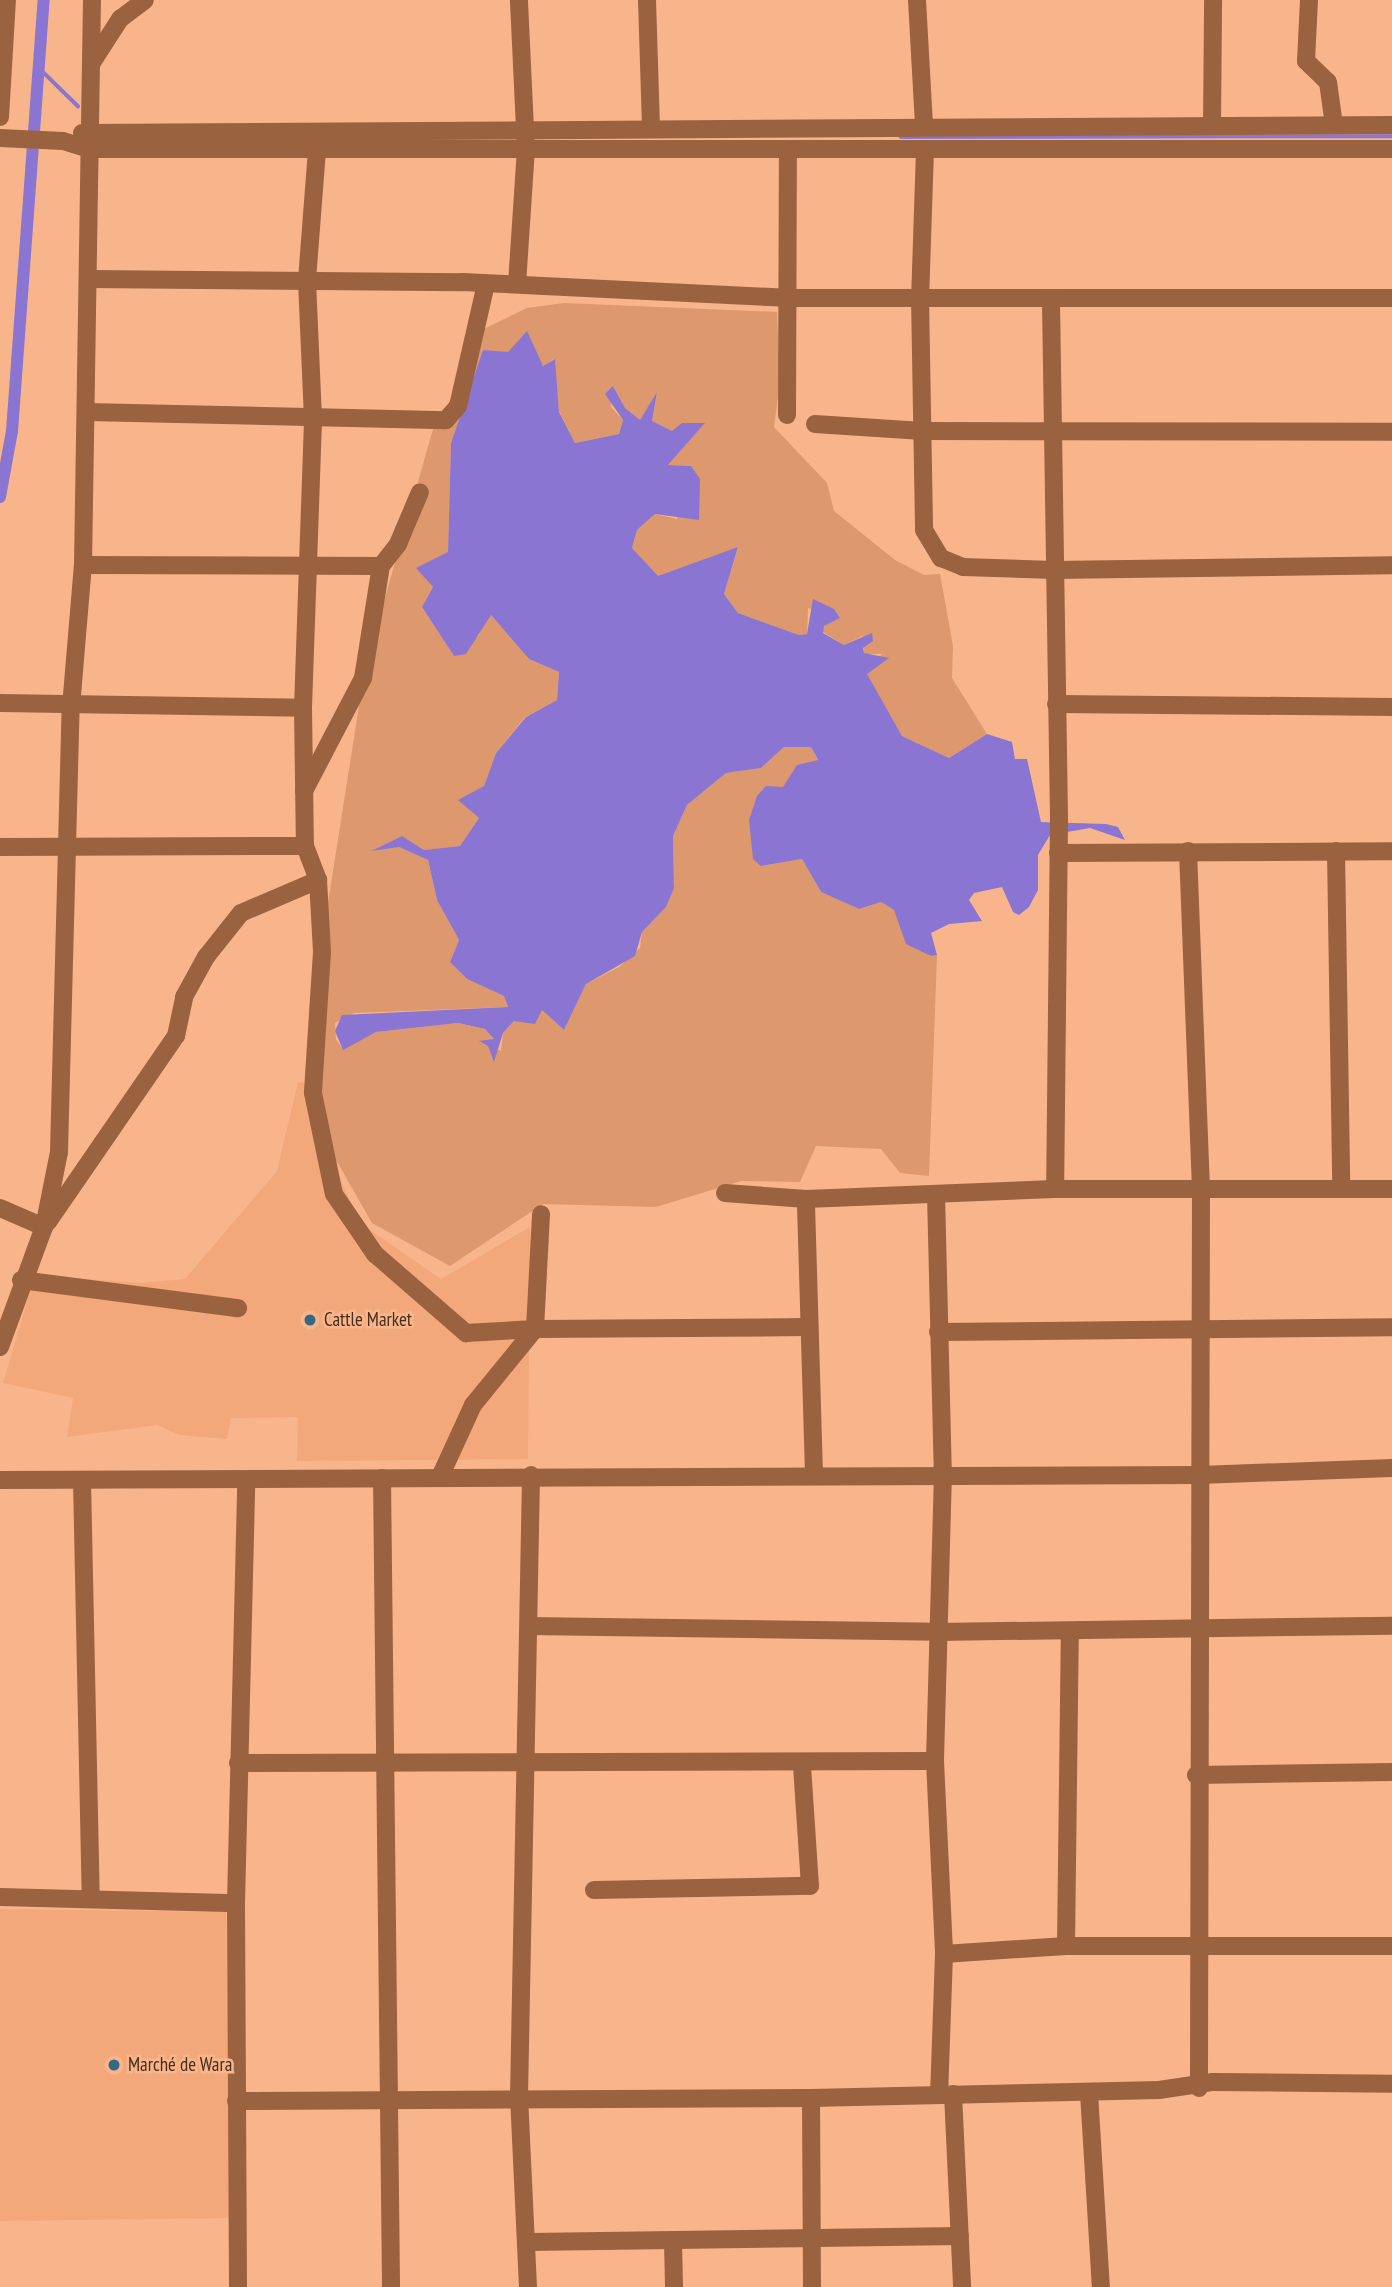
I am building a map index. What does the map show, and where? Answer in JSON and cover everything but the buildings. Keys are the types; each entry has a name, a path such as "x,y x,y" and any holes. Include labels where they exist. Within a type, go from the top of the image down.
{"street":[{"path":"0,117 6,0"},
{"path":"0,1347 22,1280 44,1227 59,1153 71,707 83,565 92,0"},
{"path":"91,64 120,19 145,0"},
{"path":"517,284 525,138 519,0"},
{"path":"647,0 651,126"},
{"path":"917,0 924,126"},
{"path":"1212,125 1213,0"},
{"path":"1309,0 1306,61 1328,82 1335,125"},
{"path":"2,138 63,141 90,149 317,150 525,138 651,126 1392,125"},
{"path":"63,141 91,128 525,138 788,151 1392,149"},
{"path":"317,150 307,281 313,421 305,565 304,791 305,846 318,880 322,952 313,1093 334,1194 375,1254 467,1334 535,1329 808,1327"},
{"path":"925,150 920,297 924,530 941,558 963,567 1054,570 1392,565"},
{"path":"787,415 788,151"},
{"path":"88,279 517,284 786,299 920,297 1051,302 1392,298"},
{"path":"87,412 313,421 446,420 458,406 486,284"},
{"path":"1051,302 1058,853 1055,1189"},
{"path":"815,424 923,431 1392,432"},
{"path":"304,791 363,678 381,566 398,544 419,492"},
{"path":"83,565 381,566"},
{"path":"0,703 71,707 303,708"},
{"path":"1056,704 1392,707"},
{"path":"0,847 305,846"},
{"path":"1058,853 1392,850"},
{"path":"1188,851 1201,1190 1196,1775 1202,1946 1199,2088"},
{"path":"1336,851 1341,1187"},
{"path":"44,1227 176,1036 184,997 206,957 241,914 318,880"},
{"path":"725,1193 806,1199 1055,1189 1392,1189"},
{"path":"936,1194 943,1473 935,1761 944,1954 946,2095 960,2236 962,2287"},
{"path":"806,1199 814,1474"},
{"path":"0,1208 44,1227"},
{"path":"440,1477 473,1405 535,1329 541,1214"},
{"path":"22,1280 238,1308"},
{"path":"938,1332 1200,1327 1392,1327"},
{"path":"0,1480 246,1481 531,1475 943,1473 1200,1475 1392,1468"},
{"path":"528,2287 529,2242 519,2096 531,1475"},
{"path":"382,1478 393,2098 391,2287"},
{"path":"82,1480 91,1897"},
{"path":"238,2287 236,1903 246,1481"},
{"path":"529,1626 937,1632 1392,1626"},
{"path":"1066,1946 1070,1632"},
{"path":"238,1763 802,1764 935,1761"},
{"path":"594,1891 810,1886 802,1764"},
{"path":"1196,1775 1392,1772"},
{"path":"0,1897 91,1897 236,1903"},
{"path":"944,1954 1066,1946 1392,1946"},
{"path":"236,2101 519,2096 811,2098 1089,2093 1199,2088 1213,2082 1392,2084"},
{"path":"1089,2093 1101,2287"},
{"path":"811,2098 812,2287"},
{"path":"529,2242 960,2236"},
{"path":"673,2242 674,2287"}],"shaded area":[{"path":"564,303 777,312 780,382 774,427 827,483 834,511 895,560 924,575 940,574 953,646 952,678 987,734 949,758 902,736 866,674 882,654 864,654 863,636 844,645 823,632 823,626 840,618 808,608 807,634 799,635 738,613 724,594 738,548 658,577 632,548 637,530 655,514 677,519 691,466 668,465 704,424 672,431 652,421 657,393 640,420 625,408 613,386 611,407 623,420 619,434 575,443 559,411 554,359 543,366 523,336 508,353 483,350 451,443 448,553 417,568 433,587 422,607 454,656 479,635 486,614 491,615 529,659 559,672 557,700 525,717 496,753 484,786 459,800 479,818 460,846 424,850 402,836 373,850 399,847 428,860 437,900 459,940 450,962 467,979 504,996 508,1007 354,1013 335,1023 336,1040 343,1049 376,1032 458,1023 485,1029 494,1039 480,1042 501,1051 503,1033 514,1021 542,1010 564,1030 586,984 619,967 640,948 642,932 666,907 674,887 673,836 687,805 726,773 761,768 784,747 811,747 818,761 797,765 761,866 802,859 821,892 859,909 881,902 894,910 902,927 930,956 937,955 929,1176 900,1173 881,1149 816,1146 800,1182 741,1181 656,1207 543,1204 450,1266 372,1223 336,1160 321,1095 321,947 365,668 437,415 455,406 484,329 527,308"},
{"path":"527,331 543,366 555,359 559,412 575,443 619,434 623,420 605,394 613,386 625,408 640,420 657,392 652,421 672,431 682,423 705,423 668,465 691,466 700,479 699,520 655,514 637,530 632,548 658,576 738,547 724,594 738,613 799,635 807,634 813,599 834,609 840,618 824,626 823,633 844,645 872,633 873,641 863,648 864,653 889,658 867,674 902,736 949,758 987,734 1012,742 1015,759 1027,759 1041,822 1106,824 1118,827 1125,840 1090,828 1050,835 1038,855 1038,890 1029,907 1019,915 1013,912 1002,887 974,893 969,900 982,921 949,924 931,933 937,955 931,956 906,944 894,910 881,902 859,909 821,892 802,859 761,866 753,859 749,820 757,796 766,786 783,787 797,765 818,760 811,747 784,747 761,768 726,773 687,805 673,836 674,888 666,907 642,932 635,956 586,984 564,1030 542,1010 535,1024 514,1021 503,1033 494,1062 488,1046 479,1041 494,1039 485,1029 458,1023 376,1032 343,1050 335,1031 342,1015 508,1007 504,996 467,979 450,962 459,940 437,900 428,860 399,847 371,851 402,836 424,850 460,846 479,818 458,800 484,786 496,753 526,717 557,700 559,672 529,659 491,615 466,654 454,656 422,607 433,587 416,568 448,552 451,443 483,350 508,352"},
{"path":"298,1082 321,1085 330,1157 360,1223 441,1279 530,1227 528,1459 297,1461 298,1417 231,1418 227,1439 180,1435 157,1425 67,1437 73,1398 3,1383 35,1275 141,1283 185,1279 277,1171"},
{"name":"Marché de Wara","path":"0,1909 226,1912 231,2218 0,2221"}],"waterway":[{"path":"0,497 12,431 44,0"},
{"path":"36,65 78,106"},
{"path":"901,137 1392,136"}],"place":[{"name":"Cattle Market","path":"310,1320"},
{"name":"Marché de Wara","path":"114,2065"}]}
